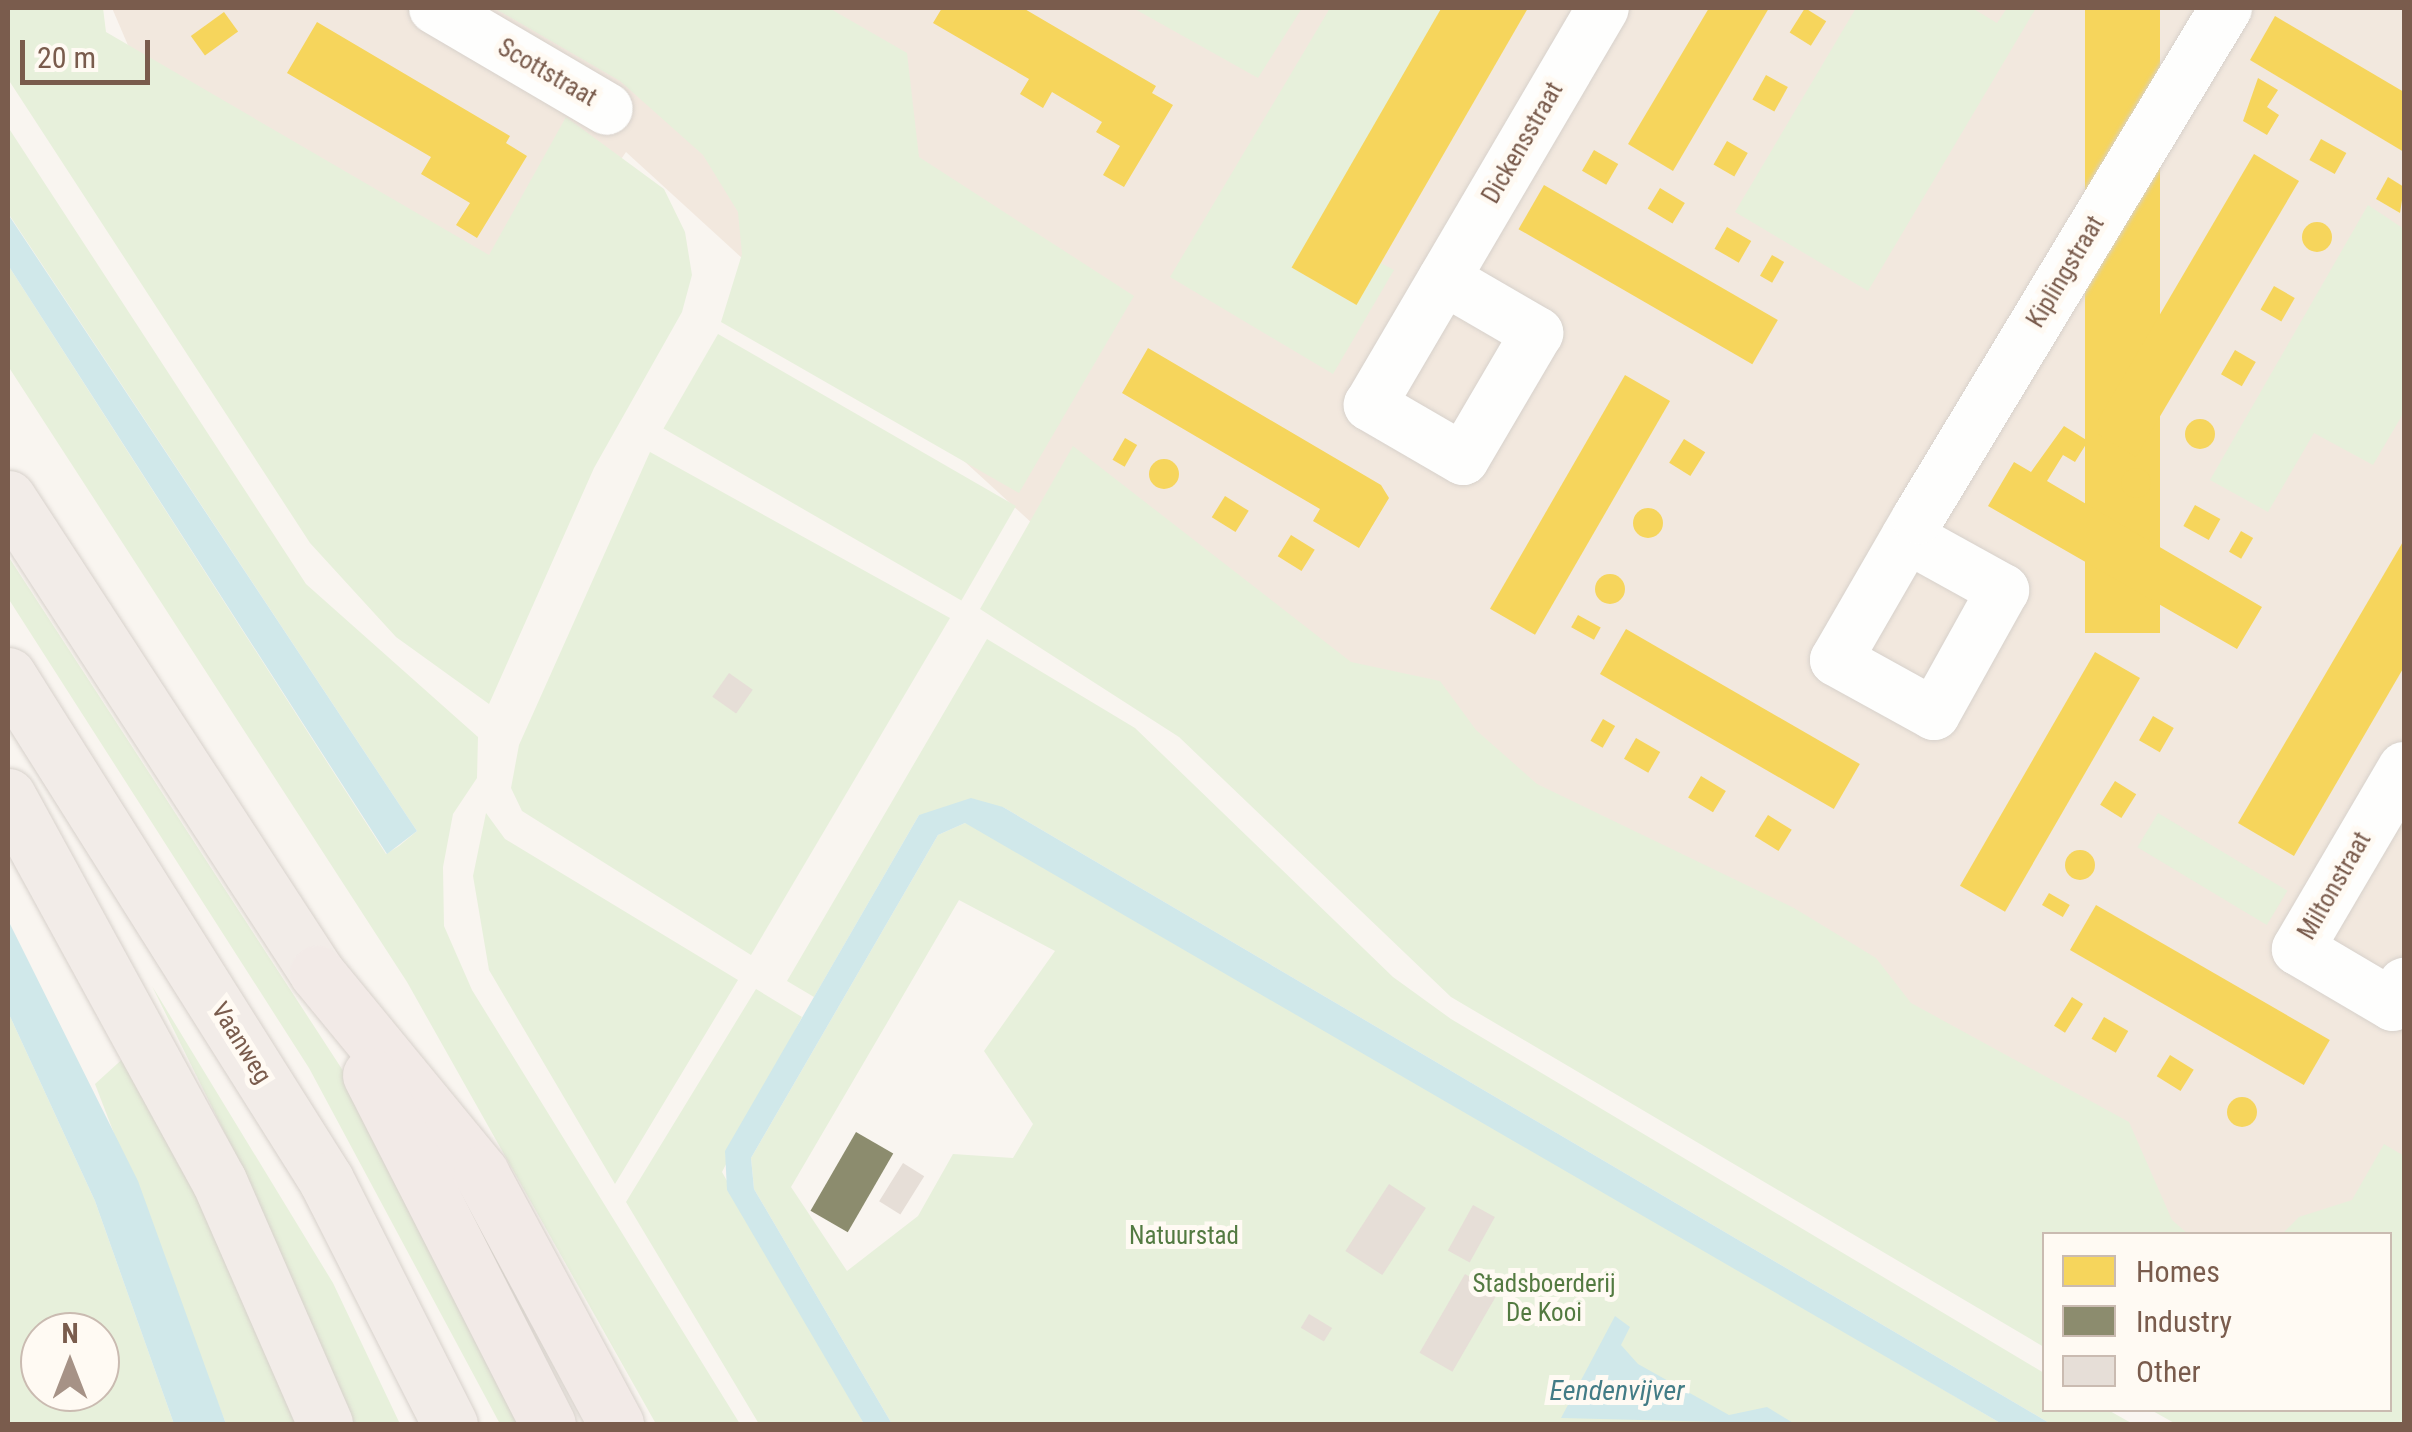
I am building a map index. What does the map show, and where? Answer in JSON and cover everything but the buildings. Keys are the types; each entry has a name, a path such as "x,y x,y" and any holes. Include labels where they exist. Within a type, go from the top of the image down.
{"highway":[{"path":"8,498 316,973 548,1424"},
{"name":"Vaanweg","path":"8,674 326,1180 450,1424"},
{"path":"8,796 219,1182 326,1424"},
{"path":"316,973 482,1174 615,1422"}],"street":[{"name":"Scottstraat","path":"435,8 607,109"},
{"name":"Dickensstraat","path":"1444,279 1603,8"},
{"name":"Kiplingstraat","path":"1907,537 2226,8"},
{"name":"Miltonstraat","path":"2396,802 2298,949 2393,1004 2404,984"}],"shaded area":[{"path":"112,8 2404,8 2404,1424 2392,1412 2392,1232 2042,1233 1337,802 626,152 527,297 142,78"}],"green space":[{"path":"8,8 103,8 106,32 489,255 566,117 664,189 685,232 692,275 682,312 594,468 489,704 396,637 310,543 8,79"},
{"path":"494,8 829,8 907,53 919,157 1134,296 1019,493 721,322 742,254 738,212 703,155 620,81"},
{"path":"1133,8 1302,8 1258,78"},
{"path":"1330,8 1453,8 1298,271 1353,303 1379,262 1394,270 1333,374 1170,277"},
{"path":"1856,8 1972,8 1997,23 2007,8 2036,8 1868,291 1735,212"},
{"path":"8,127 306,584 478,737 477,778 453,814 443,867 444,926 472,990 740,1424 656,1424 407,982 8,366 8,265 386,854 417,831 8,213"},
{"path":"2368,205 2404,229 2404,412 2373,465 2314,433 2268,512 2210,480"},
{"path":"718,334 1016,506 961,600 664,428"},
{"path":"1073,446 1351,662 1440,681 1476,730 1537,784 1794,908 1876,958 1911,1003 2129,1122 2172,1220 2186,1232 2042,1232 2042,1346 1451,997 1179,737 980,609"},
{"path":"650,452 950,618 751,955 522,811 511,788 519,745"},
{"path":"8,556 351,1083 520,1424 500,1424 309,1068 8,598"},
{"path":"987,639 1135,728 1393,977 1451,1019 2042,1372 2042,1412 2112,1412 2133,1424 2051,1424 1003,807 919,815 814,997 787,981"},
{"path":"486,813 505,839 738,980 615,1184 489,970 473,876"},
{"path":"2158,813 2287,891 2267,925 2137,847"},
{"path":"965,823 982,826 2002,1424 892,1424 754,1189 751,1158 938,835","holes":["959,900 1055,951 984,1051 1033,1124 1013,1158 953,1154 918,1216 847,1271 791,1187"]},
{"path":"152,986 333,1283 400,1424 351,1424 250,1184"},
{"path":"756,989 802,1017 722,1172 864,1424 759,1424 626,1202"},
{"path":"8,1012 95,1201 174,1424 8,1424"},
{"path":"128,1054 201,1196 304,1424 226,1424 95,1084"},
{"path":"2384,1144 2404,1156 2404,1424 2176,1424 2155,1412 2392,1412 2392,1232 2284,1232 2299,1217 2352,1200"}],"water":[{"path":"8,214 417,831 387,854 8,265"},
{"path":"971,798 1003,807 2051,1424 2002,1424 965,823 938,835 751,1158 754,1189 892,1424 864,1424 727,1190 725,1151 919,815"},
{"path":"8,920 138,1181 226,1424 174,1424 95,1201 8,1012"},
{"name":"Eendenvijver","path":"1615,1316 1630,1327 1621,1345 1638,1364 1729,1415 1767,1407 1795,1424 1561,1418"}],"park label":[{"name":"Natuurstad","path":"1184,1236"},
{"name":"Stadsboerderij De Kooi","path":"1544,1300"}]}
